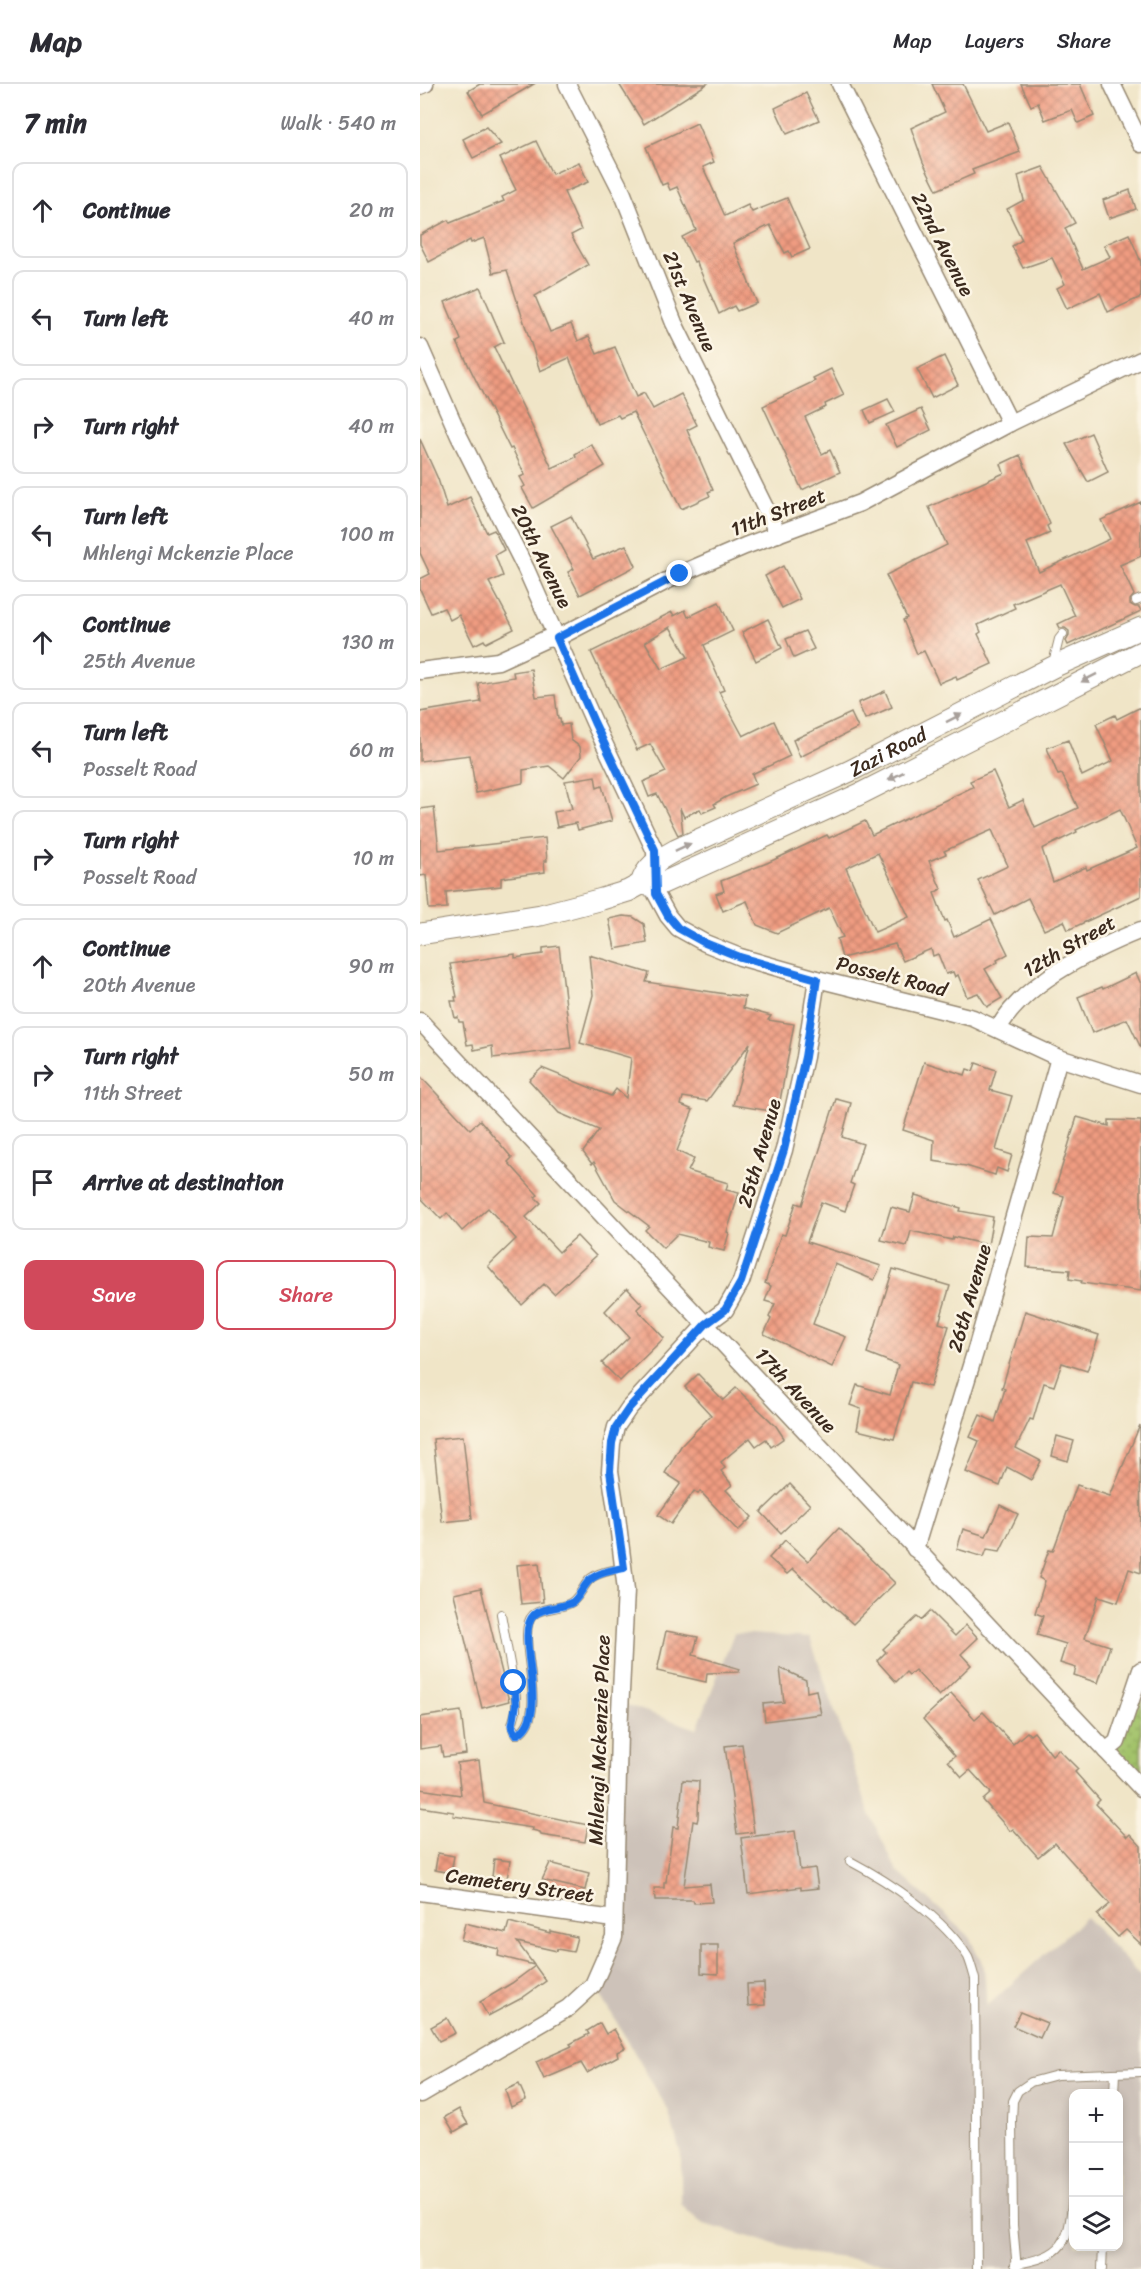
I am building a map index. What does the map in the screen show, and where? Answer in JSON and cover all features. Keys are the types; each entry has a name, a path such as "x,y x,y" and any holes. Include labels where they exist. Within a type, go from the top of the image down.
{"street":[{"path":"420,86 425,84"},
{"name":"21st Avenue","path":"567,84 623,194 674,323 778,534"},
{"name":"22nd Avenue","path":"840,84 1010,423"},
{"path":"1112,84 1141,144"},
{"name":"20th Avenue","path":"420,347 459,436 526,569 594,722 655,850 656,861"},
{"name":"11th Street","path":"420,671 498,660 546,639 557,638 680,574 860,503 1010,423 1141,360"},
{"name":"Zazi Road","path":"656,861 850,771 1053,667 1141,628"},
{"name":"Zazi Road","path":"420,934 455,930 573,908 649,885 860,794 1141,652"},
{"path":"649,885 645,872 656,861"},
{"name":"Posselt Road","path":"649,885 678,928 692,937 740,957 973,1018 1059,1058 1141,1084"},
{"name":"12th Street","path":"998,1029 1004,1016 1039,983 1113,942 1141,930"},
{"name":"25th Avenue","path":"706,1324 725,1310 741,1282 780,1161 805,1057 817,979"},
{"name":"17th Avenue","path":"420,1021 1141,1788"},
{"name":"26th Avenue","path":"915,1548 990,1302 1059,1058"},
{"name":"Mhlengi Mckenzie Place","path":"421,2094 568,2008 593,1985 614,1937 619,1732 626,1590 610,1471 612,1443 616,1427 629,1408 706,1324"},
{"path":"1106,1751 1117,1742 1141,1670"},
{"name":"Cemetery Street","path":"420,1892 614,1919"}],"lane":[{"path":"1053,667 1057,644 1063,634"},
{"path":"501,1614 516,1704 512,1728 515,1734 518,1734 526,1726 532,1706 528,1633 530,1619 538,1612 568,1605 575,1600 592,1578 624,1568"},
{"path":"850,1860 920,1907 951,1935 969,1960 975,1979 977,2269"},
{"path":"1073,2197 1069,2234 1058,2250 1032,2262 1016,2266 1012,2120 1013,2101 1018,2091 1031,2082 1057,2075 1141,2072"},
{"path":"1114,2089 1115,2073"},
{"path":"1102,2269 1103,2251"}],"shaded area":[{"path":"734,1633 810,1638 870,1815 897,1871 968,1935 984,1967 987,2006 1086,1917 1141,1977 1141,2269 932,2269 805,2253 701,2223 681,2205 681,2155 668,2110 595,1985 608,1955 621,1703 697,1729"}],"green space":[{"path":"1141,1676 1141,1786 1108,1751"}],"building":[{"path":"480,84 534,84 482,114 468,91"},
{"path":"619,84 707,84 644,124"},
{"path":"932,84 963,84 986,131 1008,122 1020,152 972,170 974,174 937,190 923,162 911,128 945,112"},
{"path":"1021,84 1080,84 1094,116 1078,123 1072,110 1045,120 1038,103 1031,106"},
{"path":"806,93 819,120 787,134 775,108"},
{"path":"697,123 714,162 703,167 725,216 748,205 752,212 787,198 810,249 792,257 789,251 785,253 770,225 733,243 757,303 737,311 734,306 719,314 696,261 694,262 682,237 696,230 677,187 670,190 667,183 662,185 646,147"},
{"path":"486,127 501,144 473,158 463,139"},
{"path":"536,141 552,174 579,162 588,182 564,192 581,230 571,235 588,265 535,296 550,332 571,324 578,341 589,336 597,354 615,347 636,397 644,393 653,409 681,394 697,425 687,430 713,490 708,492 710,496 681,509 633,412 620,418 618,415 597,424 569,358 540,371 507,270 493,273 484,238 471,243 470,240 429,262 420,244 420,235 448,220 450,223 504,201 502,197 516,190 500,158"},
{"path":"1043,167 1075,223 1065,228 1083,269 1110,257 1104,245 1129,234 1141,262 1141,297 1108,312 1100,293 1067,309 1057,288 1065,284 1052,258 1023,268 1012,246 1022,240 1007,209 1024,200 1018,176"},
{"path":"1130,190 1136,209 1109,218 1103,200"},
{"path":"480,287 504,342 494,347 552,468 576,457 575,454 591,444 605,466 533,508 522,488 525,486 520,477 525,475 457,342 461,340 445,302"},
{"path":"944,356 958,385 932,398 917,369"},
{"path":"831,369 844,395 805,417 822,454 830,450 840,472 802,490 763,406 815,381 813,378"},
{"path":"888,399 895,412 870,423 864,410"},
{"path":"921,409 931,430 897,447 886,425"},
{"path":"1091,433 1108,472 1088,482 1066,444"},
{"path":"420,439 438,479 447,508 470,497 487,533 494,530 504,550 495,555 503,576 489,582 514,629 486,643 484,640 474,645 459,615 450,620 444,608 431,613 420,589 420,579 430,574 420,553"},
{"path":"1020,455 1050,524 1047,526 1050,533 1027,543 1039,572 1110,539 1101,520 1141,502 1141,556 1120,565 1134,595 1130,604 1139,607 1141,611 1068,645 1066,641 1069,631 1060,628 1058,624 1075,616 1060,584 1013,604 1015,608 978,625 981,632 978,634 992,664 957,680 956,676 939,683 924,651 917,654 903,620 907,618 886,575 947,545 929,507 1004,473 1001,464"},
{"path":"571,516 593,559 626,545 636,566 580,595 568,572 574,569 551,526"},
{"path":"783,566 800,599 782,608 765,576"},
{"path":"719,602 733,631 704,645 724,690 719,692 743,736 774,721 790,756 752,774 756,784 726,797 714,804 716,807 702,813 700,809 684,817 680,808 683,833 678,835 657,794 649,797 643,782 666,772 650,744 637,750 591,652 672,612 674,616 685,610 688,617","holes":["670,627 688,657 661,669 645,642"]},
{"path":"768,619 782,648 756,661 742,632"},
{"path":"805,631 814,649 794,658 786,639"},
{"path":"531,669 536,697 555,695 558,719 561,725 569,724 571,740 580,747 581,756 564,778 549,766 523,770 523,783 476,793 470,755 420,761 420,712 481,702 478,683 514,677 513,672"},
{"path":"885,691 892,707 865,719 858,703"},
{"path":"1141,707 1141,896 1068,930 1064,921 1044,930 1028,898 995,915 978,880 1008,866 992,830 944,851 946,854 929,861 941,889 934,893 954,937 991,919 1008,954 985,969 1002,998 987,1007 978,993 967,997 958,975 955,977 953,972 946,974 938,954 933,956 931,949 903,961 895,944 842,958 837,939 843,937 829,908 777,933 757,925 747,901 723,911 716,894 724,891 721,881 767,863 827,835 829,838 865,821 872,835 973,787 970,781 993,771 1009,807 1023,800 1035,828 1078,808 1062,774 1058,775 1047,748 1068,740 1082,776 1113,761 1096,724 1115,715 1117,719","holes":["1120,809 1137,848 1053,882 1042,849","878,853 909,917 875,932 846,868"]},
{"path":"851,713 858,728 800,757 793,740"},
{"path":"595,776 597,788 602,786 612,821 578,830 576,823 557,827 554,812 572,809 565,781"},
{"path":"434,807 439,850 545,838 547,861 544,861 545,872 501,878 501,886 446,892 447,908 429,909 426,875 420,876 420,809"},
{"path":"623,916 633,917 644,924 647,943 615,949 609,919"},
{"path":"559,946 571,1048 493,1058 492,1046 474,1050 473,1044 467,1045 463,1022 459,1022 458,1017 455,1018 451,1001 456,1001 455,997 457,997 450,964 515,954 515,958 543,954 543,948"},
{"path":"589,955 649,973 646,982 745,997 743,1008 771,1016 768,1020 794,1024 778,1112 733,1105 750,1043 707,1101 683,1097 681,1105 693,1110 677,1151 694,1159 688,1171 728,1183 726,1190 739,1193 727,1232 729,1233 724,1251 708,1247 709,1242 677,1234 663,1248 645,1230 649,1226 615,1200 594,1162 592,1164 583,1152 599,1130 559,1113 529,1080 542,1068 611,1096 616,1089 626,1098 631,1058 580,1043 593,995"},
{"path":"1136,973 1141,984 1141,1048 1127,1019 1092,1033 1078,997 1102,987 1103,989"},
{"path":"924,1062 965,1075 967,1069 973,1071 976,1063 996,1070 990,1090 1012,1096 996,1150 1012,1155 1007,1172 997,1168 995,1175 966,1166 933,1161 934,1140 903,1130"},
{"path":"420,1076 470,1129 480,1120 512,1158 508,1162 538,1195 535,1197 541,1203 526,1217 559,1252 577,1236 596,1256 554,1294 544,1284 522,1305 488,1266 516,1239 488,1208 462,1231 447,1213 441,1219 420,1197"},
{"path":"836,1099 851,1103 842,1137 863,1144 850,1183 854,1185 845,1211 821,1202 807,1242 881,1266 874,1280 835,1264 813,1324 846,1337 832,1367 764,1334 775,1304 765,1301 771,1286 765,1283 781,1234 785,1235 796,1203 802,1205"},
{"path":"1077,1117 1109,1126 1109,1120 1141,1121 1141,1291 1081,1283 1082,1281 1069,1279 1070,1270 1027,1267 1029,1237 1053,1238 1064,1196 1054,1193"},
{"path":"915,1195 961,1208 960,1211 993,1217 988,1245 911,1231 907,1246 881,1240 891,1207 910,1212"},
{"path":"893,1269 950,1286 939,1323 949,1326 930,1387 911,1382 894,1439 857,1430 861,1409 850,1405 857,1385 890,1395 898,1365 867,1353"},
{"path":"627,1288 642,1304 637,1309 664,1338 620,1381 602,1363 629,1337 605,1311"},
{"path":"1025,1311 1099,1335 1087,1371 1062,1363 1054,1386 1044,1383 1033,1420 1030,1419 1016,1448 1041,1461 1031,1480 1007,1467 1000,1486 966,1472 979,1441 970,1437 980,1415 995,1422 1005,1389 1002,1388"},
{"path":"698,1374 723,1400 736,1388 776,1426 784,1438 771,1447 766,1439 756,1446 750,1438 721,1462 725,1468 721,1471 732,1485 726,1490 752,1517 738,1531 700,1491 698,1494 694,1491 671,1524 658,1515 681,1483 665,1473 681,1446 711,1415 685,1387"},
{"path":"1140,1425 1141,1573 1129,1569 1118,1602 1099,1596 1085,1638 1110,1646 1098,1683 1074,1675 1076,1668 1060,1663 1066,1644 1037,1635 1043,1616 1035,1613 1045,1581 1039,1578 1049,1550 1053,1551 1077,1485 1110,1496"},
{"path":"463,1436 472,1519 442,1522 433,1439"},
{"path":"1057,1436 1074,1441 1068,1461 1052,1456"},
{"path":"790,1484 810,1505 781,1533 761,1512"},
{"path":"1000,1505 1018,1514 1000,1551 987,1549 984,1557 957,1549 963,1529 986,1536"},
{"path":"839,1528 895,1583 853,1624 793,1569 787,1574 769,1558 785,1540 808,1561"},
{"path":"539,1563 543,1602 521,1604 517,1565"},
{"path":"481,1588 509,1701 482,1708 454,1594"},
{"path":"930,1611 955,1636 966,1625 978,1638 961,1654 971,1665 939,1696 915,1670 909,1675 906,1672 896,1682 877,1661 886,1652 883,1649 917,1617 921,1620"},
{"path":"666,1631 698,1637 693,1655 740,1669 739,1672 707,1673 706,1682 657,1671"},
{"path":"780,1668 806,1680 807,1692 816,1690 821,1714 765,1721 763,1704 784,1702"},
{"path":"951,1693 975,1719 983,1712 1013,1744 1027,1732 1030,1735 1034,1732 1052,1755 1058,1749 1078,1769 1075,1772 1100,1800 1096,1804 1127,1837 1130,1834 1141,1846 1141,1944 1126,1930 1118,1937 1097,1915 1110,1904 1055,1843 1038,1857 1013,1829 1010,1831 983,1800 991,1793 970,1770 962,1777 948,1761 955,1756 923,1719"},
{"path":"461,1711 466,1754 443,1757 441,1746 420,1749 420,1717"},
{"path":"742,1744 754,1832 737,1834 725,1746"},
{"path":"479,1760 484,1803 588,1825 585,1842 541,1835 540,1832 532,1830 533,1828 453,1816 454,1812 420,1807 420,1789 461,1795 457,1763"},
{"path":"683,1780 699,1781 698,1818 697,1822 693,1821 684,1886 710,1884 712,1902 655,1900 654,1888 664,1888 664,1882 666,1882 673,1827 678,1828"},
{"path":"795,1831 800,1870 815,1868 818,1888 801,1890 801,1887 748,1894 741,1838"},
{"path":"438,1853 454,1856 451,1873 435,1870"},
{"path":"494,1859 510,1861 507,1879 492,1877"},
{"path":"550,1863 589,1873 585,1890 542,1880"},
{"path":"509,1922 550,1933 550,1931 577,1937 573,1952 557,1949 557,1951 517,1942 534,1965 498,1956 499,1949 461,1940 465,1923 506,1933"},
{"path":"701,1945 718,1945 718,1974 701,1973"},
{"path":"535,1966 546,1981 522,1998 488,2016 480,2002"},
{"path":"764,1983 765,2005 748,2006 747,1984"},
{"path":"1020,2012 1047,2023 1040,2038 1013,2026"},
{"path":"447,2018 455,2033 439,2041 431,2027"},
{"path":"600,2023 606,2034 614,2029 625,2048 617,2052 618,2056 587,2073 581,2063 544,2079 536,2062 572,2046 570,2044 589,2034 587,2031"},
{"path":"519,2084 526,2100 511,2107 505,2090"},
{"path":"459,2109 468,2124 454,2132 445,2117"}],"route":[{"path":"514,1683 516,1704 512,1728 515,1734 518,1734 526,1726 532,1706 528,1633 530,1619 538,1612 568,1605 575,1600 592,1578 624,1568 610,1471 612,1443 616,1427 629,1408 706,1324 725,1310 741,1282 784,1150 813,1016 817,979 740,957 705,943 678,928 668,916 656,894 655,850 557,638 680,574"}]}
